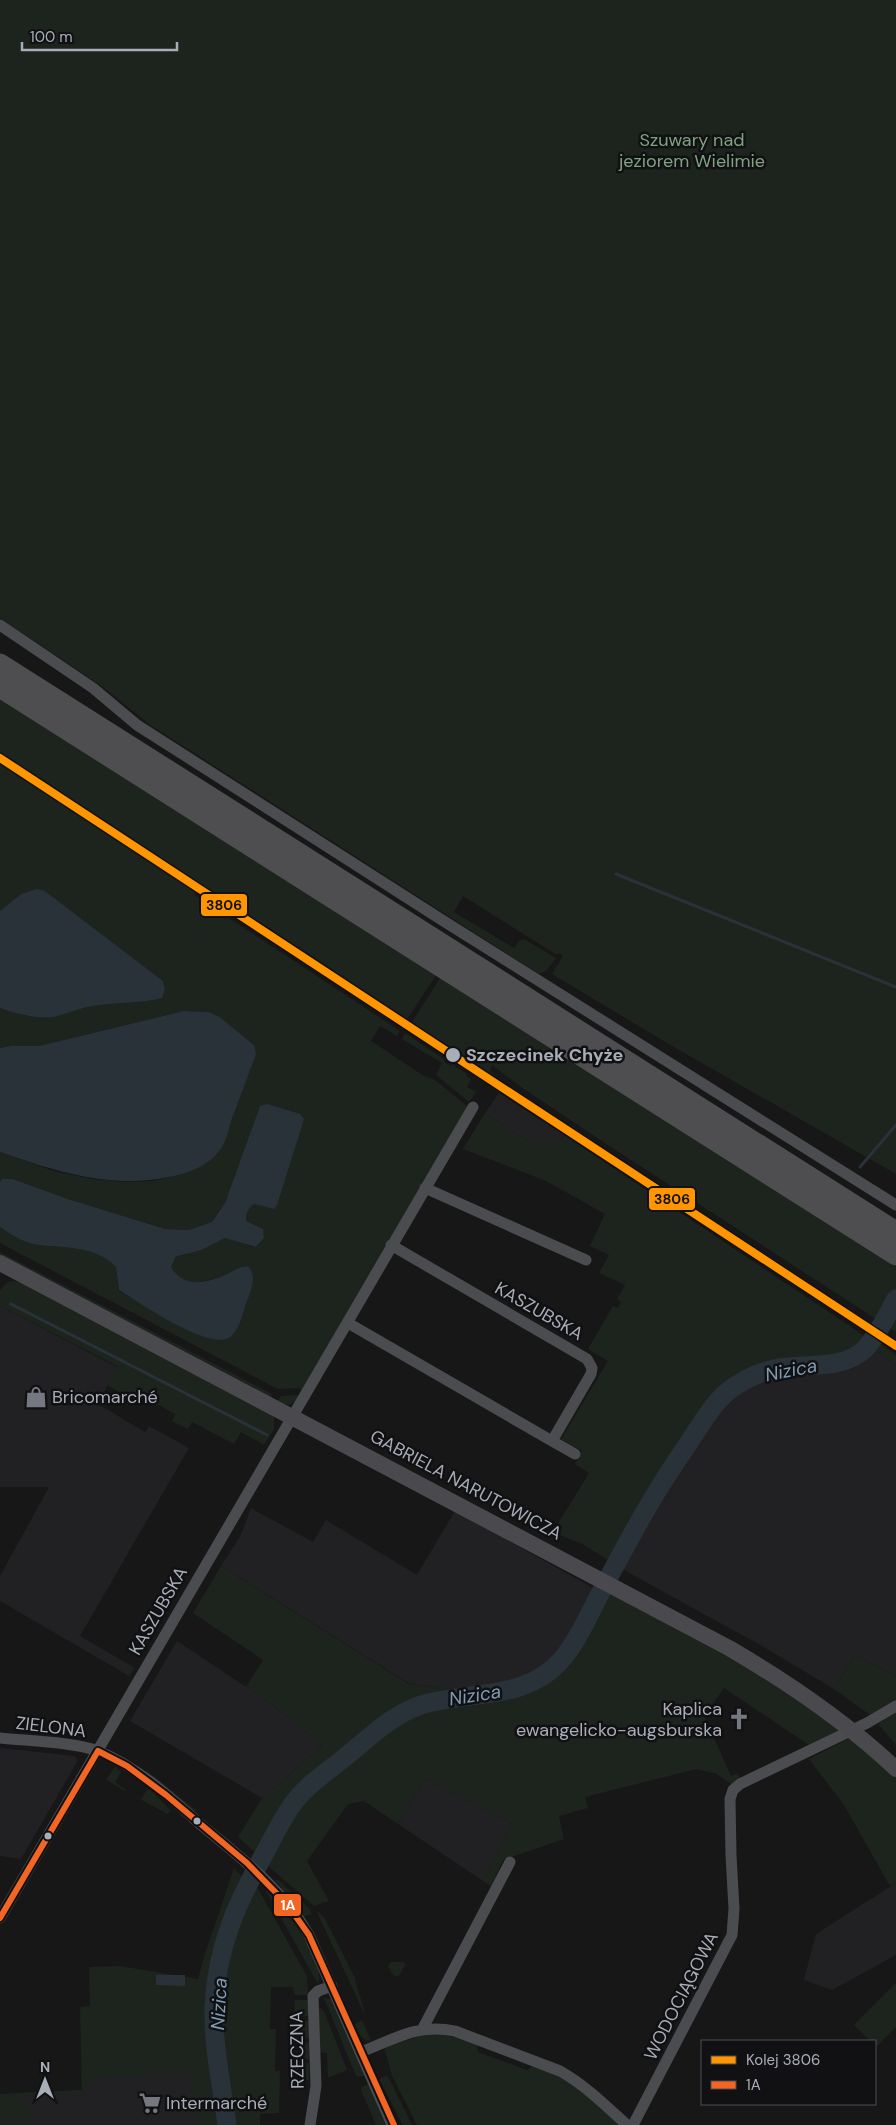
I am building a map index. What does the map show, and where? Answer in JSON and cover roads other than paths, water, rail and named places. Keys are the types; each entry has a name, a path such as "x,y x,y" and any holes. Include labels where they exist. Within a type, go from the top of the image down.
{"highway":[{"path":"0,664 896,1232"},
{"path":"0,687 896,1255"}],"main road":[{"name":"GABRIELA NARUTOWICZA","path":"0,1263 760,1665 853,1730 896,1769"}],"street":[{"path":"0,625 92,688 137,725 896,1206"},
{"name":"KASZUBSKA","path":"0,1918 348,1323 391,1245 474,1107"},
{"path":"425,1188 586,1260"},
{"name":"KASZUBSKA","path":"391,1245 591,1363 591,1374 552,1441"},
{"path":"348,1323 576,1454"},
{"name":"WODOCIĄGOWA","path":"633,2125 732,1935 734,1909 730,1855 730,1799 733,1790 740,1784 853,1730 896,1706"},
{"name":"ZIELONA","path":"0,1738 87,1748 113,1758 153,1784 262,1876 284,1898 303,1925 392,2123"},
{"path":"423,2028 510,1862"},
{"name":"RZECZNA","path":"311,2125 316,2086 314,1996 318,1991 332,1986"},
{"path":"361,2052 423,2028 438,2027 455,2031 549,2065 572,2078 627,2125"}],"waterway":[{"path":"616,874 896,987"},
{"path":"860,1167 896,1125"},
{"name":"Nizica","path":"227,2125 216,2052 214,2022 219,1964 224,1944 239,1904 257,1866 295,1801 312,1784 380,1728 410,1709 439,1700 515,1688 532,1682 549,1672 574,1643 653,1498 706,1416 721,1398 732,1388 744,1381 774,1369 822,1365 845,1361 856,1356 874,1338 896,1299"},
{"path":"11,1304 267,1435"}],"rail line":[{"name":"3806","path":"0,758 896,1346"}],"place":[{"name":"Szczecinek Chyże","path":"453,1055"},
{"name":"Bricomarché","path":"36,1397"},
{"name":"Kaplica ewangelicko-augsburska","path":"739,1719"},
{"name":"Intermarché","path":"150,2103"}],"park label":[{"name":"Szuwary nad jeziorem Wielimie","path":"692,150"}]}
